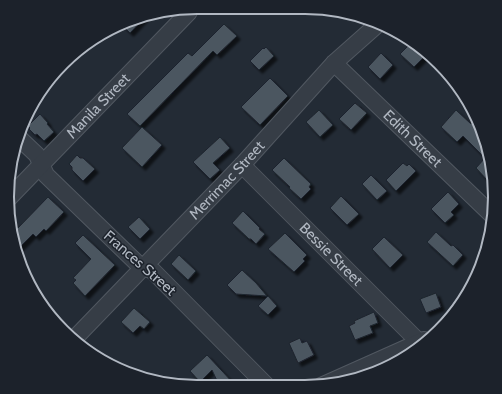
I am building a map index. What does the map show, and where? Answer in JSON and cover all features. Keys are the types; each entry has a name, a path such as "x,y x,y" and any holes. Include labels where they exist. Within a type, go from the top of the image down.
{"street":[{"name":"Manila Street","path":"14,194 187,14"},
{"name":"Merrimac Street","path":"77,336 242,165 334,63 374,28"},
{"name":"Edith Street","path":"334,63 488,211"},
{"name":"Frances Street","path":"23,142 37,155 46,175 139,265 153,271 261,380"},
{"name":"Bessie Street","path":"242,165 420,339"},
{"path":"345,375 411,346"}],"building":[{"path":"139,24 130,33 126,29"},
{"path":"224,24 237,36 217,55 213,51 140,126 127,114 188,53 192,56"},
{"path":"408,46 424,57 414,67 400,54"},
{"path":"266,47 274,56 259,70 250,61 263,48 264,49"},
{"path":"381,53 393,65 380,79 368,67"},
{"path":"270,78 288,96 260,125 241,107"},
{"path":"355,103 367,113 351,130 339,119"},
{"path":"319,110 333,125 320,137 306,122"},
{"path":"456,110 471,124 472,123 483,156 463,136 457,142 441,127"},
{"path":"40,114 54,132 44,141 29,129 29,125"},
{"path":"142,127 162,145 142,167 122,148"},
{"path":"220,137 230,148 213,163 220,170 210,179 193,162"},
{"path":"77,155 80,158 83,158 95,169 83,181 72,170 72,167 69,164"},
{"path":"284,158 311,184 309,187 311,189 301,199 272,170"},
{"path":"484,159 487,180 476,168"},
{"path":"403,163 407,166 409,164 416,171 396,191 386,180"},
{"path":"371,175 387,191 377,200 362,184"},
{"path":"448,192 459,204 451,212 454,215 445,223 431,209"},
{"path":"341,196 359,214 347,225 330,208"},
{"path":"48,197 64,212 46,231 44,229 36,237 33,234 21,246 17,227 18,228"},
{"path":"243,211 265,234 256,244 232,223"},
{"path":"139,217 150,229 140,239 128,227"},
{"path":"436,232 463,255 453,266 427,242"},
{"path":"285,233 307,255 303,259 305,261 294,272 268,249"},
{"path":"83,235 115,265 85,296 73,283 76,280 73,278 91,259 75,243"},
{"path":"384,237 403,255 390,268 372,249"},
{"path":"179,255 196,271 188,280 171,264"},
{"path":"242,270 267,296 236,294 227,285"},
{"path":"436,293 441,307 426,313 420,299"},
{"path":"268,296 277,306 268,315 258,306"},
{"path":"134,308 150,322 144,329 140,326 133,333 121,322"},
{"path":"374,312 378,323 370,326 373,333 355,340 349,326 355,323 354,321"},
{"path":"300,338 302,343 307,341 314,355 298,363 289,343"},
{"path":"207,355 230,380 217,380 212,370 202,380 198,380 190,371"}]}
